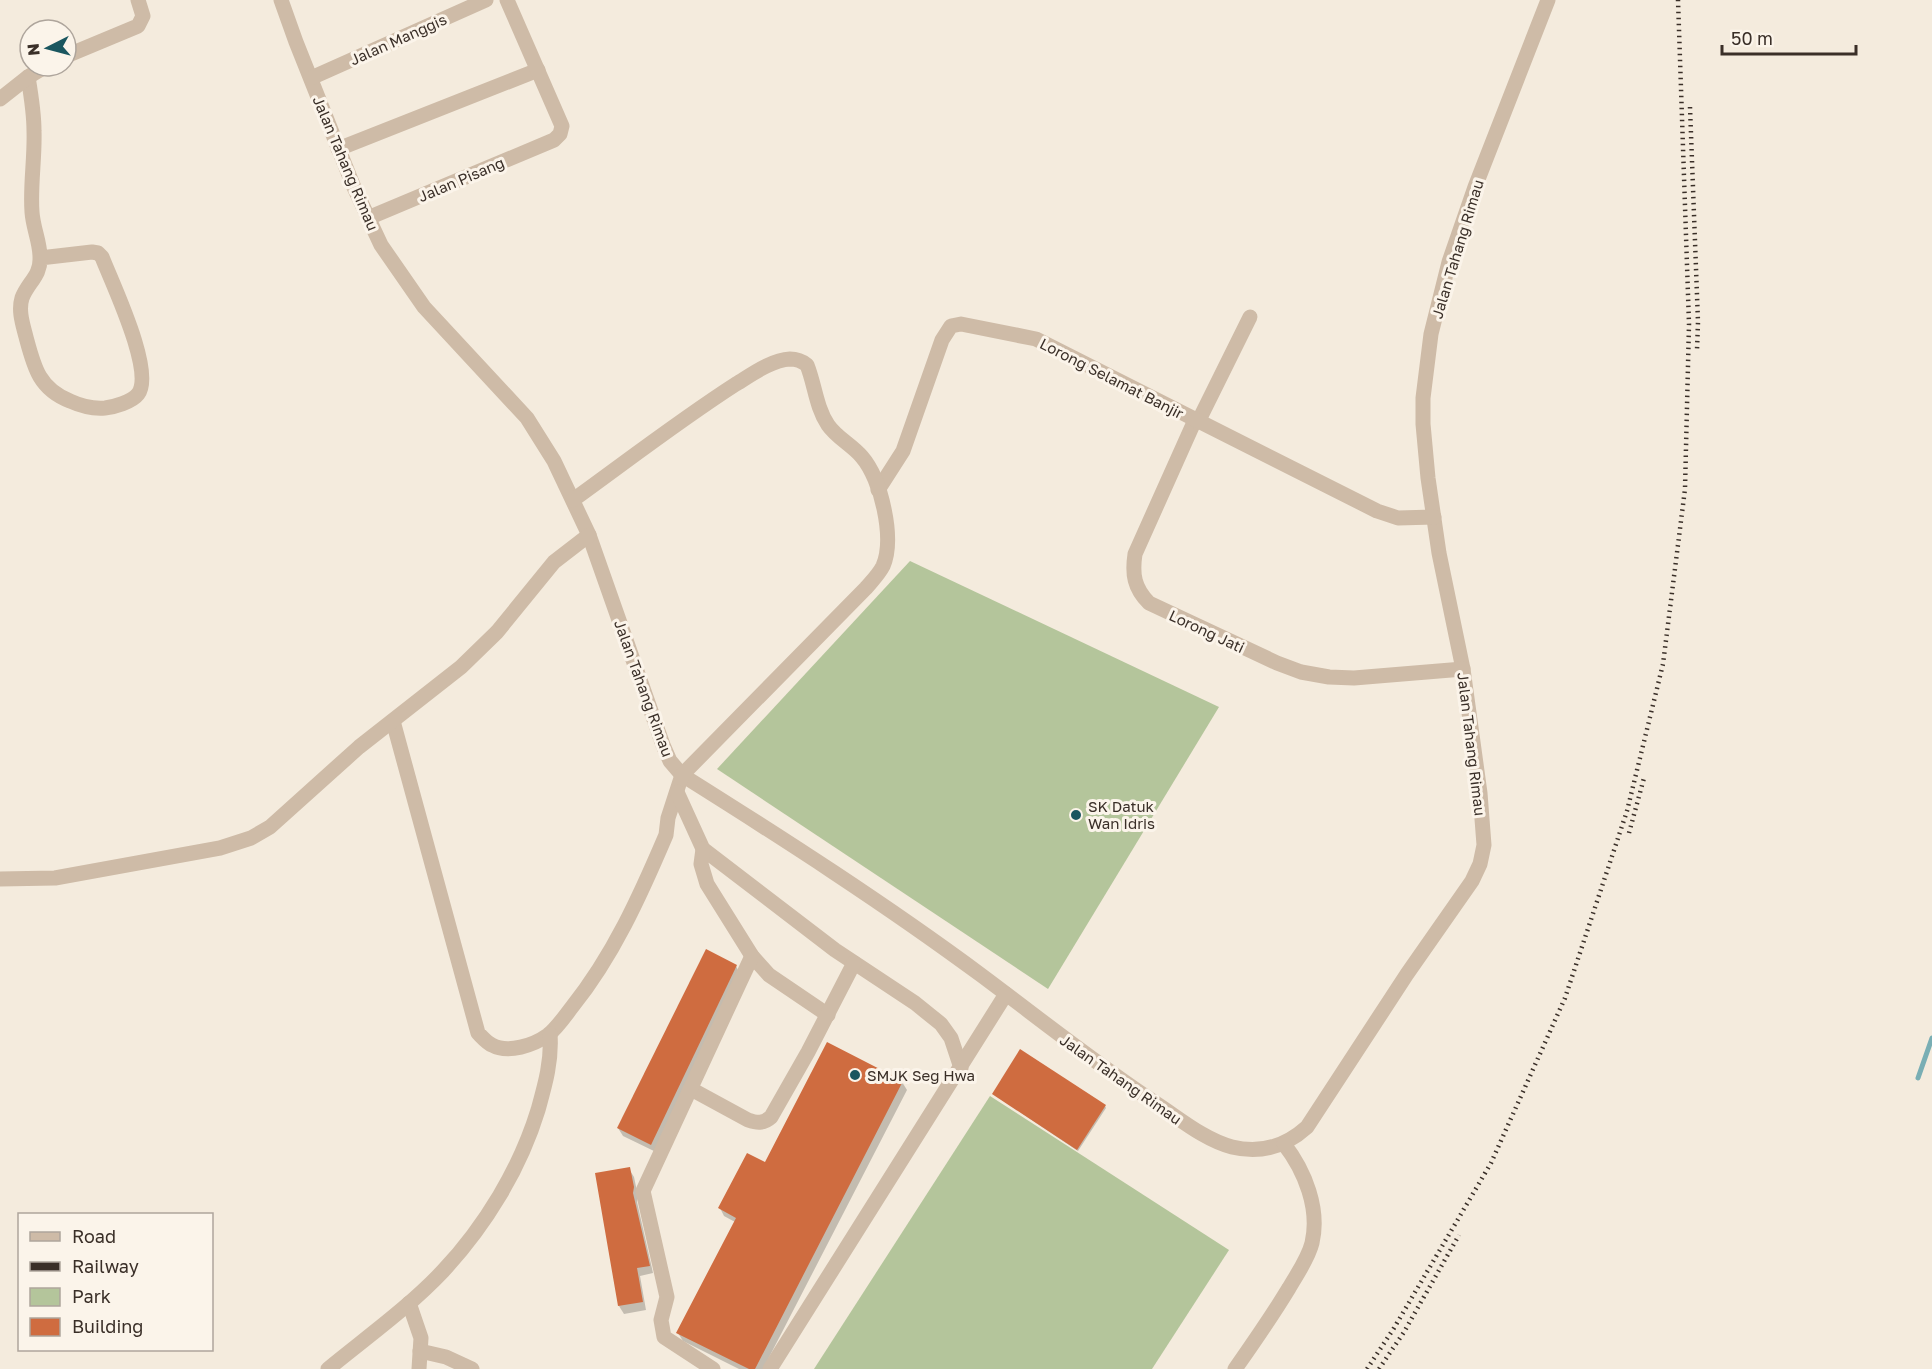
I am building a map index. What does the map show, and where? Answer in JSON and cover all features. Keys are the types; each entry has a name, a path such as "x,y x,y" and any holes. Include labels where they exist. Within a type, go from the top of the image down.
{"street":[{"path":"78,51 138,26 143,16 138,0"},
{"name":"Jalan Tahang Rimau","path":"281,0 338,148 368,218 392,262 424,307 526,418 554,460 589,536 663,745 670,761 682,776 820,861 1006,994 1110,1073 1184,1122 1219,1142 1246,1150 1268,1149 1284,1144 1307,1127 1472,881 1480,864 1484,845 1480,793 1463,669 1434,517 1423,424 1424,398 1431,334 1449,262 1475,187 1548,0"},
{"name":"Jalan Manggis","path":"311,78 459,5 486,0"},
{"path":"338,148 538,70 507,0"},
{"name":"Jalan Pisang","path":"368,218 554,140 560,134 562,126 538,70"},
{"path":"0,99 27,78"},
{"path":"28,78 34,132 32,211 40,258 37,275 22,297 20,310 31,357 37,373 47,388 61,398 82,406 105,408 138,395 142,384 143,365 102,257 92,252 40,258"},
{"name":"Lorong Jati","path":"1250,317 1197,421 1135,554 1133,570 1140,594 1149,603 1276,663 1301,672 1329,677 1354,678 1463,669"},
{"name":"Lorong Selamat Banjir","path":"878,490 903,451 942,340 951,326 961,324 1036,339 1377,511 1398,518 1434,517"},
{"path":"393,721 478,1033 490,1045 501,1048 519,1047 538,1042 550,1034 583,994 610,954 666,835 668,818 682,776 866,588 882,568 887,554 886,516 868,465 861,455 829,427 820,411 807,365 800,360 790,359 773,363 708,402 573,501"},
{"path":"0,879 55,878 233,845 270,827 359,747 461,667 497,633 554,562 589,536"},
{"path":"677,792 703,849 854,963 915,1003 941,1024 951,1038 961,1068"},
{"path":"703,849 701,864 707,884 752,957 769,975 828,1015"},
{"path":"713,1369 664,1336 661,1320 667,1297 643,1191 752,957"},
{"path":"691,1089 748,1120 758,1123 766,1121 771,1117 828,1015 854,963"},
{"path":"770,1369 1006,994"},
{"path":"328,1369 409,1303 443,1270 490,1212 530,1137 552,1052 550,1034"},
{"path":"1235,1369 1269,1321 1299,1271 1311,1244 1314,1215 1307,1188 1295,1159 1284,1144"},
{"path":"409,1303 421,1338 419,1369"},
{"path":"420,1351 447,1357 472,1369"}],"green space":[{"path":"910,561 1219,707 1048,989 717,769"},
{"path":"990,1096 1229,1250 1152,1369 814,1369"}],"building":[{"path":"706,949 737,965 651,1145 617,1128"},
{"path":"827,1042 903,1081 755,1369 749,1369 676,1333 736,1218 718,1208 747,1153 765,1162"},
{"path":"1020,1049 1106,1105 1077,1150 992,1094"},
{"path":"630,1167 633,1193 650,1266 637,1268 643,1302 618,1306 595,1173"}],"waterway":[{"path":"1918,1078 1932,1038"}],"railway":[{"path":"1367,1369 1394,1328 1491,1163 1565,998 1627,811 1663,664 1685,489 1689,324 1678,0"},
{"path":"1690,107 1698,322 1697,350"},
{"path":"1629,833 1644,778"},
{"path":"1379,1369 1404,1332 1459,1235"}],"place":[{"name":"SK Datuk Wan Idris","path":"1076,815"},
{"name":"SMJK Seg Hwa","path":"855,1075"}]}
